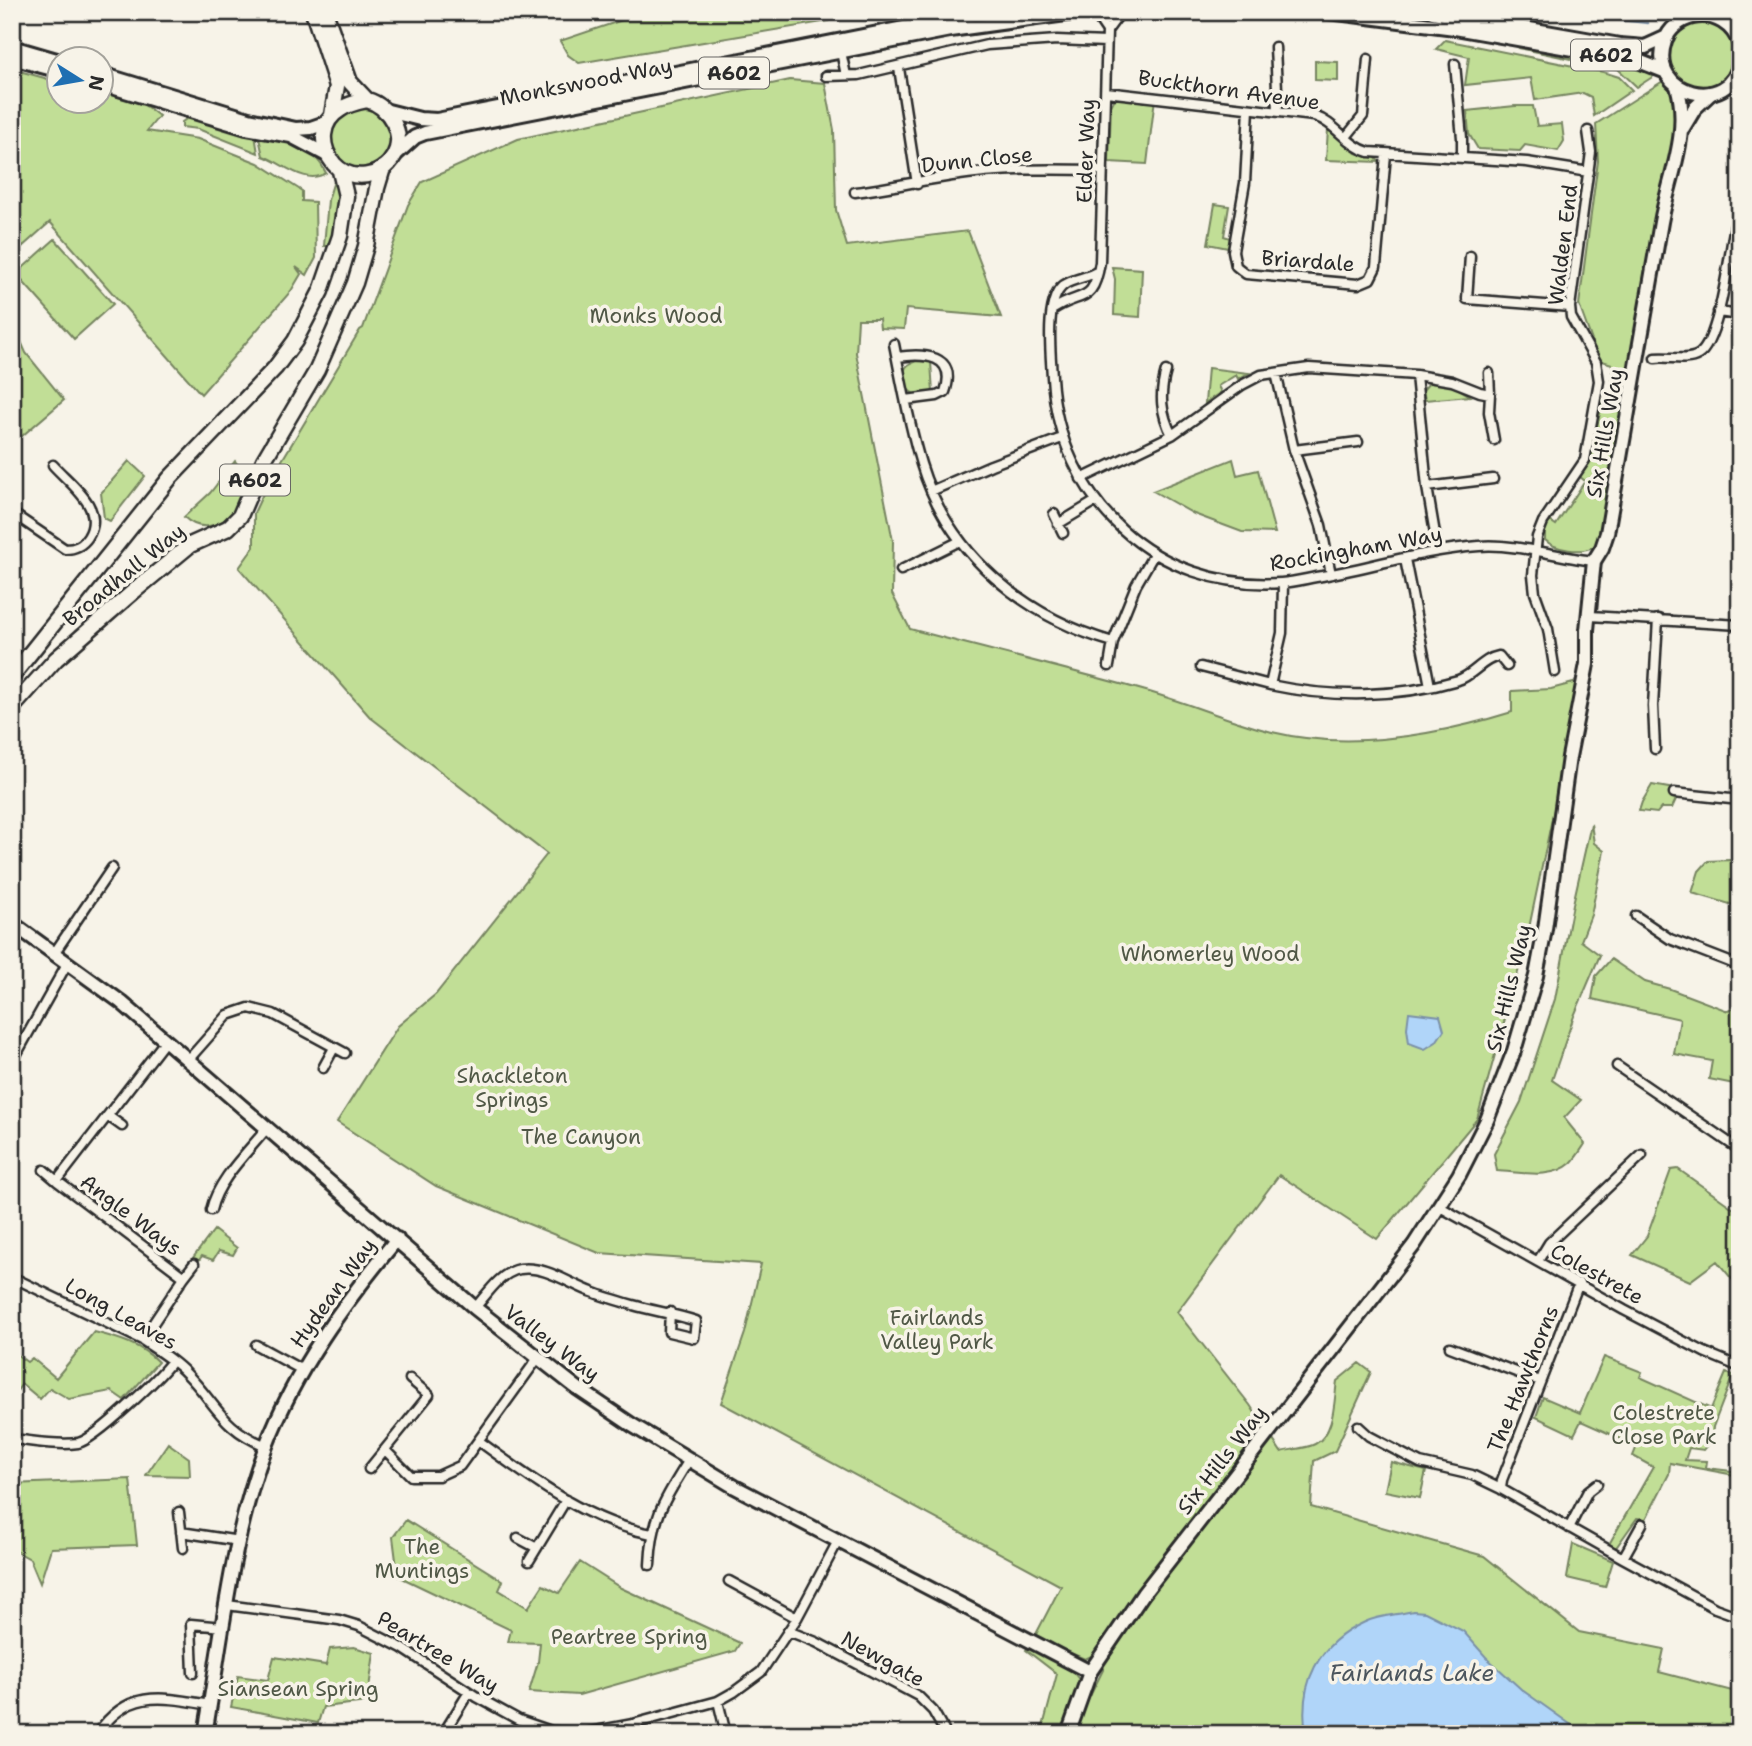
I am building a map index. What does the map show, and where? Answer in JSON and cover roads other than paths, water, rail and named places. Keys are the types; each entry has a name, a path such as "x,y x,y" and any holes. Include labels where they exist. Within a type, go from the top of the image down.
{"highway":[{"path":"313,12 337,86 323,138 325,153 340,171 360,177 370,175 383,168 395,155 396,130 388,111 367,100 350,82 325,12"},
{"path":"330,119 342,108 367,100"},
{"name":"Broadhall Way","path":"12,708 55,659 124,599 190,545 228,528 240,516 264,460 317,370 355,283 383,168"},
{"name":"Broadhall Way","path":"12,676 170,478 275,368 295,341 321,291 340,236 346,196 340,171"}],"street":[{"name":"Monkswood Way","path":"388,111 437,120 985,12"},
{"name":"Monkswood Way","path":"395,155 415,137 425,133 950,30 1081,12"},
{"path":"1094,12 1107,31 1121,12"},
{"name":"A602","path":"1329,12 1455,28 1636,60 1664,71 1677,86"},
{"name":"A602","path":"1433,12 1620,45 1644,47 1667,37"},
{"name":"A602","path":"1664,71 1662,56 1667,37 1679,18 1716,16 1739,40"},
{"name":"Elder Way","path":"1098,271 1107,31"},
{"path":"826,76 859,75 899,68 987,45 1057,40 1107,42"},
{"path":"12,47 46,57"},
{"path":"1275,47 1278,111"},
{"path":"841,51 846,75"},
{"path":"12,58 46,67"},
{"path":"1346,137 1363,116 1368,60"},
{"path":"1737,77 1740,61"},
{"path":"1455,64 1462,158"},
{"path":"899,68 917,184"},
{"name":"Six Hills Way","path":"1683,128 1695,108 1711,93 1720,90 1737,77"},
{"path":"116,78 249,119 296,129 311,128 330,119"},
{"path":"1677,86 1688,92 1711,93"},
{"name":"Six Hills Way","path":"1068,1734 1090,1672 1176,1550 1385,1283 1440,1207 1472,1151 1504,1080 1523,1024 1545,929 1569,757 1587,664 1594,561 1607,533 1664,203 1683,128 1682,102 1677,86"},
{"path":"116,88 246,128 291,136 325,153"},
{"name":"Buckthorn Avenue","path":"1106,92 1321,118 1362,150 1386,154 1527,162 1589,172"},
{"name":"Briardale","path":"1249,108 1245,183 1233,251 1236,266 1245,274 1358,284 1370,279 1376,267 1386,154"},
{"name":"Walden End","path":"1555,672 1548,629 1535,593 1533,575 1539,530 1585,460 1597,396 1599,372 1596,362 1571,317 1570,307 1589,172 1591,152 1588,131"},
{"name":"Dunn Close","path":"855,192 917,184 952,176 1004,171 1103,170"},
{"path":"1655,358 1691,358 1700,355 1711,340 1737,231 1740,200"},
{"path":"1470,256 1467,299 1570,307"},
{"path":"1051,311 1070,300 1086,295 1095,287 1098,271"},
{"path":"1051,311 1060,289 1098,271"},
{"name":"Rockingham Way","path":"1051,311 1053,390 1062,439 1081,479 1096,501 1125,533 1154,554 1184,569 1226,580 1283,583 1438,551 1480,546 1594,561"},
{"path":"1718,312 1740,315"},
{"path":"894,344 921,465 931,491 960,541 982,567 1034,609 1065,626 1113,642"},
{"path":"897,357 911,355 934,358 946,367 947,387 944,392 937,396 906,400"},
{"path":"1081,479 1172,435 1242,385 1261,375 1309,368 1416,375 1452,381 1490,394"},
{"path":"1166,371 1162,384 1163,417 1172,435"},
{"path":"1276,373 1294,450 1321,525 1331,574"},
{"path":"1489,373 1489,412 1494,440"},
{"path":"1416,375 1427,487 1438,551"},
{"path":"931,491 1062,439"},
{"path":"1294,450 1358,442"},
{"path":"12,513 65,549 75,548 84,542 92,529 94,517 90,505 53,465"},
{"path":"1427,487 1493,479"},
{"path":"1058,524 1096,501"},
{"path":"1054,514 1063,533"},
{"path":"901,569 960,541"},
{"path":"1109,666 1113,642 1136,585 1154,554"},
{"path":"1405,559 1430,685"},
{"path":"1270,684 1282,633 1283,583"},
{"path":"1590,616 1740,625"},
{"path":"1655,748 1653,706 1658,619"},
{"path":"1201,667 1270,684 1316,693 1338,694 1388,692 1465,677 1490,658 1499,656 1507,666"},
{"path":"1674,793 1740,800"},
{"path":"55,952 112,869"},
{"path":"1636,916 1670,939 1740,966"},
{"name":"Valley Way","path":"12,923 55,952 166,1040 475,1308 588,1395 689,1460 1090,1672"},
{"path":"16,1055 68,962"},
{"path":"189,1059 228,1015 249,1008 272,1014 345,1053"},
{"name":"Angle Ways","path":"57,1181 166,1040"},
{"path":"323,1069 334,1048"},
{"path":"1617,1066 1740,1150"},
{"path":"108,1116 122,1126"},
{"path":"211,1210 213,1199 222,1185 268,1127"},
{"path":"1538,1261 1549,1243 1642,1155"},
{"name":"Angle Ways","path":"44,1170 184,1277"},
{"name":"Colestrete","path":"1440,1207 1704,1352 1740,1367"},
{"name":"Hydean Way","path":"205,1734 239,1541 266,1446 302,1370 356,1287 397,1239"},
{"name":"Angle Ways","path":"142,1340 194,1264"},
{"path":"475,1308 502,1278 513,1271 528,1268 599,1294 670,1312"},
{"name":"Long Leaves","path":"12,1277 142,1340 190,1377 230,1426 246,1438 266,1446"},
{"name":"The Hawthorns","path":"1501,1489 1502,1480 1579,1283"},
{"name":"Hydean Way","path":"256,1345 302,1370"},
{"path":"1450,1347 1540,1381"},
{"path":"385,1450 411,1476 438,1476 460,1466 538,1358"},
{"path":"12,1439 69,1444 88,1439 161,1375 172,1361"},
{"path":"369,1469 429,1395 410,1379"},
{"path":"1358,1426 1369,1436 1420,1463 1472,1475 1501,1489 1715,1608 1740,1618"},
{"path":"479,1441 566,1500 613,1523 652,1534"},
{"path":"650,1565 652,1534 662,1503 689,1460"},
{"path":"1569,1528 1588,1491 1597,1484"},
{"path":"529,1561 566,1500"},
{"path":"180,1512 183,1548"},
{"path":"1623,1558 1642,1524"},
{"path":"181,1532 239,1541"},
{"path":"518,1538 537,1548"},
{"name":"Peartree Way","path":"227,1605 339,1620 359,1626 402,1648 469,1692 531,1726 559,1732 585,1733 634,1724 718,1701 761,1672 797,1618 838,1541"},
{"path":"729,1581 797,1618"},
{"path":"193,1673 191,1624 223,1627"},
{"name":"Newgate","path":"788,1631 816,1642 918,1696 933,1712 946,1734"},
{"path":"443,1734 469,1692"},
{"path":"97,1734 116,1713 140,1699 158,1698 210,1705"},
{"path":"718,1701 726,1734"}],"water":[{"path":"1409,1012 1440,1016 1444,1030 1436,1042 1425,1049 1409,1043"},
{"name":"Fairlands Lake","path":"1413,1611 1425,1612 1463,1631 1486,1657 1522,1690 1584,1734 1306,1734 1305,1698 1315,1667 1324,1653 1335,1641 1365,1622"}],"waterway":[{"path":"1548,12 1648,23"}],"park label":[{"name":"Monks Wood","path":"656,316"},
{"name":"Whomerley Wood","path":"1210,954"},
{"name":"Shackleton Springs","path":"512,1088"},
{"name":"The Canyon","path":"581,1137"},
{"name":"Fairlands Valley Park","path":"937,1330"},
{"name":"Colestrete Close Park","path":"1664,1425"},
{"name":"The Muntings","path":"422,1559"},
{"name":"Peartree Spring","path":"629,1637"},
{"name":"Siansean Spring","path":"298,1689"}]}
